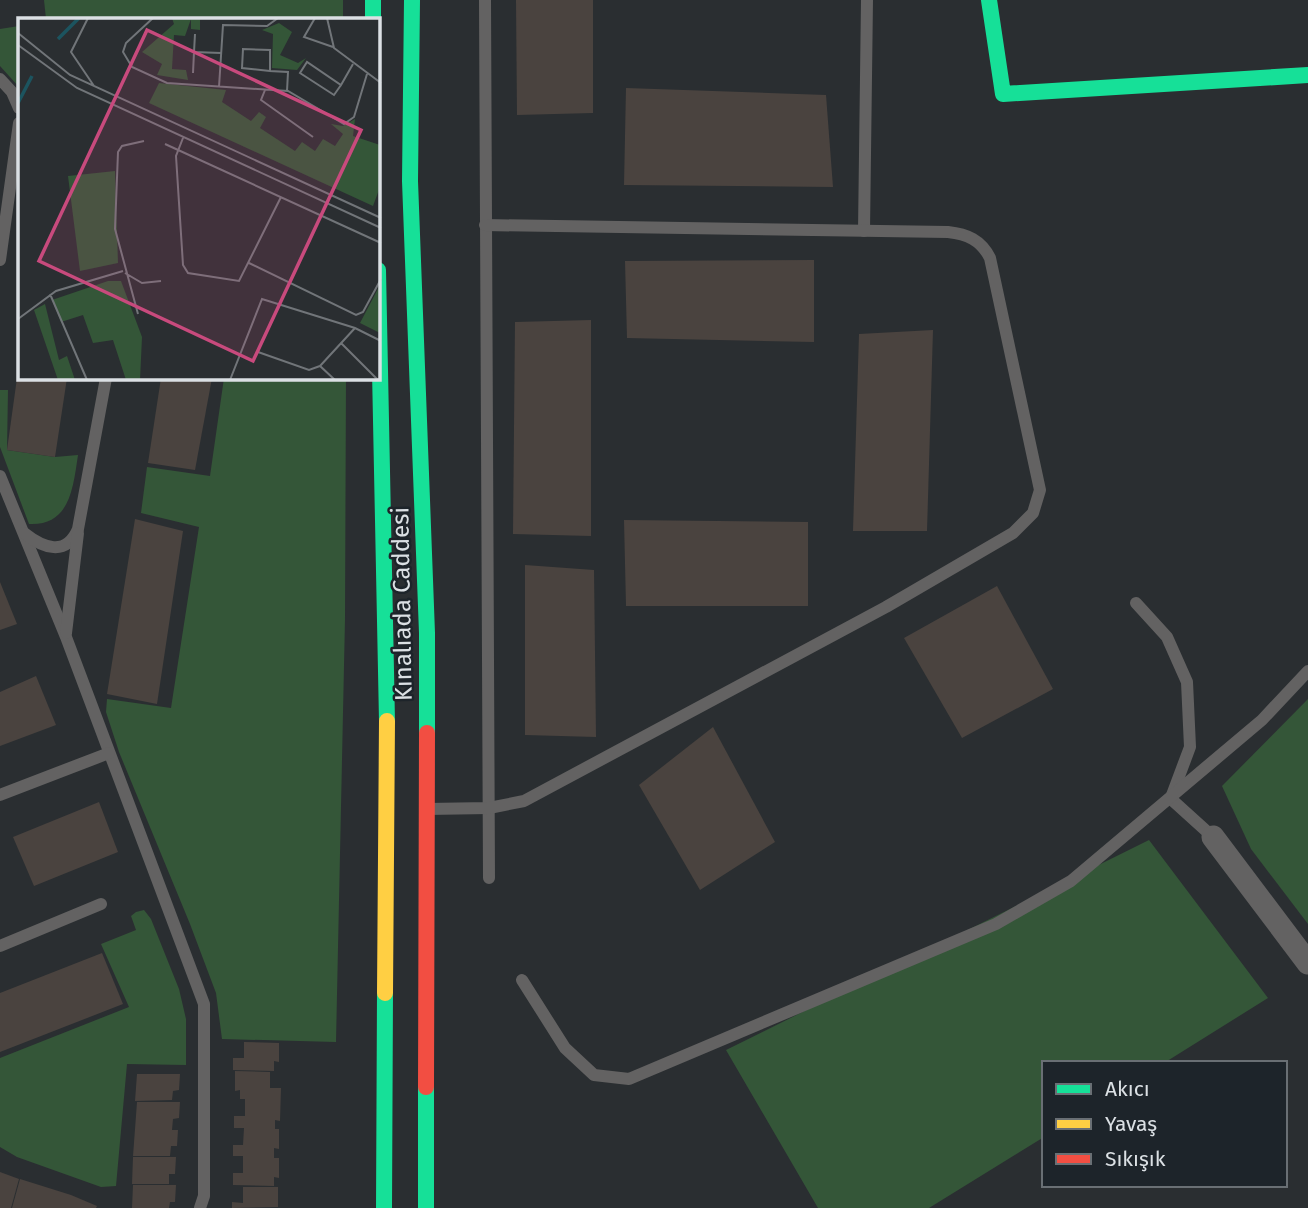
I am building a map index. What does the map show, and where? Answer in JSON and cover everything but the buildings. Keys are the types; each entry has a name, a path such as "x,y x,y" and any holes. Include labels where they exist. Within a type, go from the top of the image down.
{"main road":[{"path":"373,0 373,18"},
{"name":"Kınalıada Caddesi","path":"412,0 410,181 427,633 426,1208"},
{"path":"989,0 1003,94 1308,75"},
{"name":"Kınalıada Caddesi","path":"380,371 387,724 384,1208"}],"street":[{"path":"1213,837 1308,963"}],"lane":[{"path":"485,0 489,878"},
{"path":"864,231 867,0"},
{"path":"0,79 12,92 18,106"},
{"path":"0,260 18,130"},
{"path":"427,809 489,808 523,802 887,607 1013,533 1033,513 1040,491 990,258 985,248 969,236 959,233 485,225"},
{"path":"66,637 78,529 106,380"},
{"path":"0,476 66,637 205,1003 204,1196 200,1208"},
{"path":"23,533 35,542 62,547 73,541 78,529"},
{"path":"1136,603 1167,637 1187,682 1190,747 1171,799"},
{"path":"522,980 565,1048 594,1075 629,1079 996,924 1071,881 1262,720 1308,671"},
{"path":"0,795 109,752"},
{"path":"1171,799 1213,837"},
{"path":"0,945 101,904"}],"green space":[{"path":"44,0 343,0 343,18 46,18"},
{"path":"18,26 18,86 0,66 0,29"},
{"path":"224,380 346,380 345,619 336,1042 222,1039 216,993 119,752 106,712 107,699 171,708 199,527 141,513 147,467 210,476"},
{"path":"0,390 8,390 7,450 55,457 78,455 67,503 53,519 43,523 29,524 0,447"},
{"path":"1308,699 1308,924 1251,849 1222,786"},
{"path":"1149,840 1268,998 1167,1061 1042,1061 1042,1138 929,1208 818,1208 726,1050"},
{"path":"144,910 151,919 179,989 186,1019 186,1065 127,1064 116,1186 101,1187 17,1157 0,1147 0,1058 129,1007 101,944 136,930 131,916"}],"traffic: fast":[{"path":"373,0 373,18"},
{"path":"412,0 410,181 427,633 427,733"},
{"path":"989,0 1003,94 1308,75"},
{"path":"380,370 387,721"},
{"path":"384,1208 385,993"},
{"path":"426,1087 426,1208"}],"traffic: slow":[{"path":"385,993 387,721"}],"traffic: jam":[{"path":"426,1087 427,733"}]}
